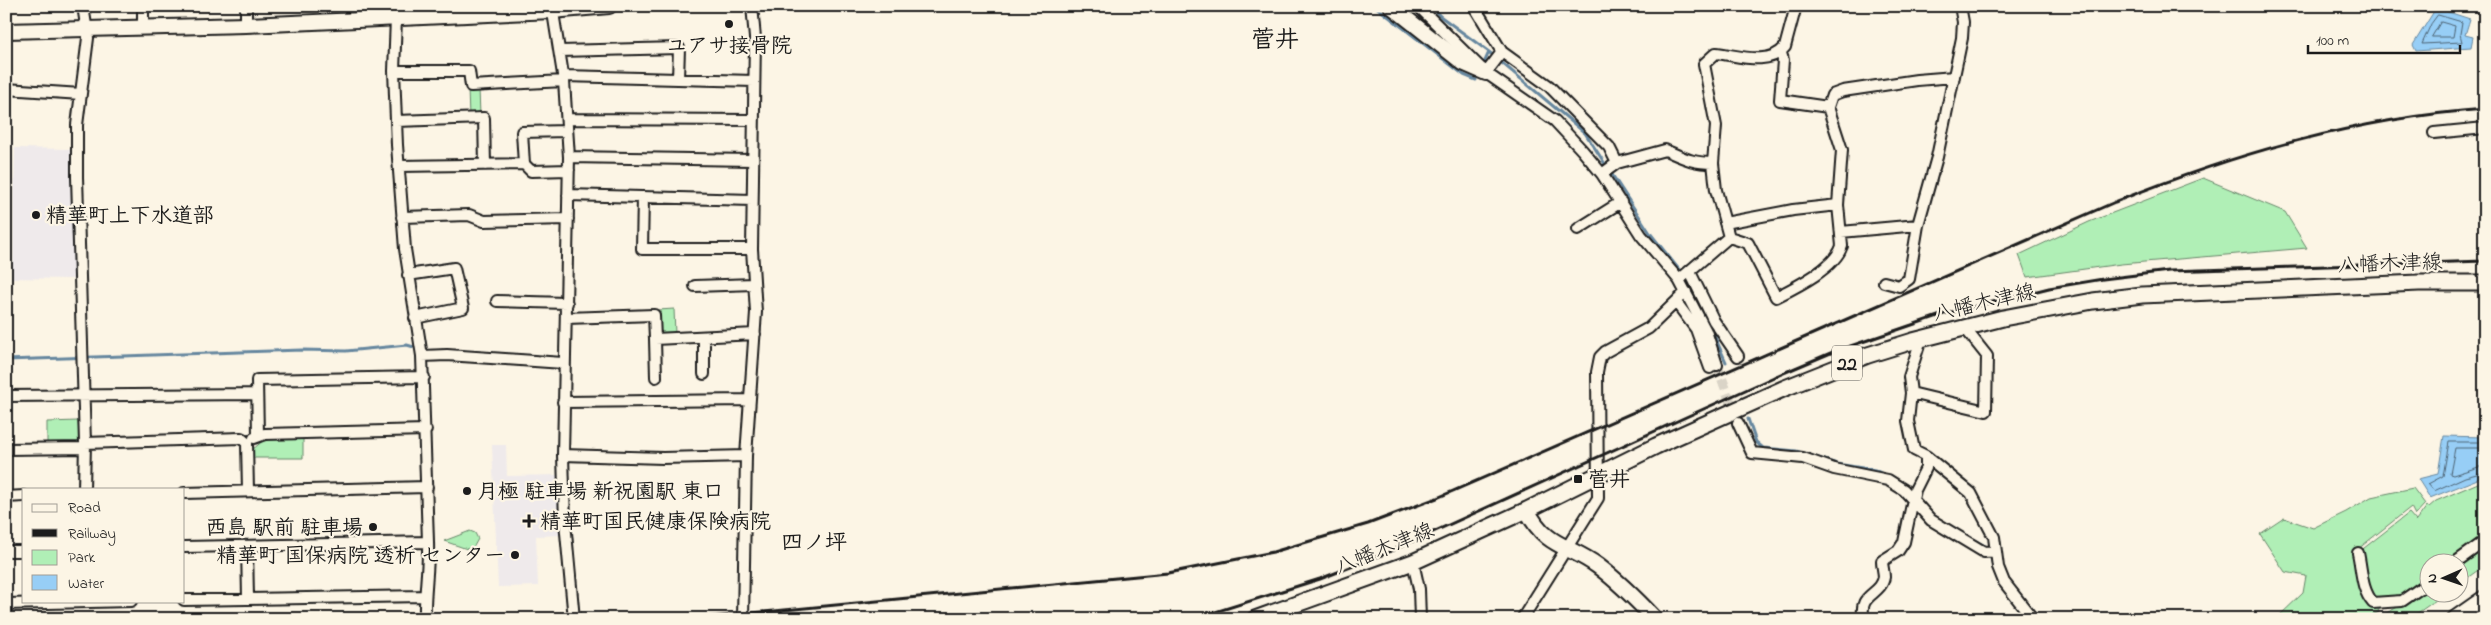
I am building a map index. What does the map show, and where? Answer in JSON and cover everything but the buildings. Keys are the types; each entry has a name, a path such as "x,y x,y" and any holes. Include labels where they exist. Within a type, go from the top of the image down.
{"main road":[{"name":"八幡木津線","path":"1255,619 1413,562 1599,476 1656,446 1826,370 1964,327 2084,302 2142,294 2419,283 2485,283"},
{"path":"1527,510 1535,527 1567,550 1596,565 1630,593 1655,619"},
{"path":"2455,619 2485,598"}],"street":[{"path":"83,6 88,38 77,125 77,177 84,395 84,488"},
{"path":"143,6 143,28"},
{"path":"246,6 246,25"},
{"path":"6,31 246,25 609,6"},
{"path":"743,619 746,456 755,334 752,249 752,160 755,38 752,6"},
{"path":"1391,6 1464,63 1489,70"},
{"path":"1418,6 1489,70 1555,121 1604,172 1641,235 1685,276 1738,356"},
{"path":"1474,6 1501,54 1549,86 1609,147 1616,164"},
{"path":"1729,237 1716,190 1713,163 1716,126 1704,64 1716,53 1765,58 1781,52 1784,48 1796,6"},
{"path":"1884,282 1898,286 1909,279 1918,225 1937,157 1962,38 1963,22 1960,6"},
{"path":"552,9 564,78 569,157 566,318 563,363 563,455 574,619"},
{"path":"396,18 394,71 402,217 408,276 424,377 428,542 427,588 424,598 425,619"},
{"path":"560,51 679,48 678,79"},
{"path":"1781,52 1783,60 1780,100 1828,107"},
{"path":"1489,70 1501,54"},
{"path":"394,71 468,71 471,86 564,78 754,81"},
{"path":"1729,237 1748,243 1776,297 1818,274 1840,253 1841,232 1838,205 1842,150 1828,107 1832,95 1917,80 1954,77"},
{"path":"6,89 81,94"},
{"path":"396,121 484,118 485,165"},
{"path":"567,120 753,120"},
{"path":"2434,132 2485,128"},
{"path":"568,131 522,132 524,164 531,171 569,170"},
{"path":"1604,172 1616,164 1666,150 1688,161 1713,163"},
{"path":"569,157 752,160"},
{"path":"399,166 524,164"},
{"path":"568,195 752,200"},
{"path":"643,197 642,249 752,249"},
{"path":"1578,229 1621,202"},
{"path":"1725,223 1793,210 1838,205"},
{"path":"402,217 469,215 484,220 568,219"},
{"path":"1841,232 1918,225"},
{"path":"1685,276 1729,237"},
{"path":"408,276 454,268 463,308 415,318"},
{"path":"1676,302 1696,330 1714,366 1706,331 1686,292 1685,276"},
{"path":"695,286 754,284"},
{"path":"1522,619 1598,498 1596,372 1600,357 1613,346 1649,328 1686,292"},
{"path":"498,301 566,303"},
{"path":"566,318 654,315 656,377"},
{"path":"1911,393 1986,412 1987,356 1964,327"},
{"path":"655,339 755,334"},
{"path":"704,337 704,374"},
{"path":"1921,339 1909,377 1911,393 1908,421 1914,450 1926,456 1971,493 1992,531 1995,551 2004,582 2033,619"},
{"path":"422,356 457,356 563,363"},
{"path":"258,435 257,380 424,377"},
{"path":"6,396 258,394"},
{"path":"563,402 749,400"},
{"path":"1738,423 1752,453 1803,458 1834,468 1888,480 1904,490 1931,520 1984,552 1995,551"},
{"path":"247,443 258,435 426,430"},
{"path":"6,449 241,438 247,443 248,491"},
{"path":"563,455 663,458 746,456"},
{"path":"1864,619 1861,609 1864,602 1881,584 1884,576 1882,560 1887,555 1898,550 1904,542 1916,490 1926,468 1926,456"},
{"path":"185,493 426,487"},
{"path":"6,496 22,496"},
{"path":"2468,553 2485,541"},
{"path":"185,547 428,542"},
{"path":"247,546 248,599"},
{"path":"6,551 22,551"},
{"path":"2358,553 2363,572 2362,580 2368,597 2373,603 2402,601 2418,589"},
{"path":"1413,562 1419,589 1420,619"},
{"path":"185,600 424,598"},
{"path":"6,604 82,602"}],"shaded area":[{"path":"15,148 70,149 74,279 6,278 6,190 14,189"},
{"name":"精華町国民健康保険病院","path":"492,445 506,445 507,476 560,475 565,535 536,536 538,586 498,587"}],"green space":[{"path":"479,89 480,115 469,116 468,90"},
{"path":"2203,178 2285,212 2307,248 2121,264 2027,277 2019,255 2089,222"},
{"path":"674,309 675,334 664,335 659,330 658,310"},
{"path":"78,421 80,446 47,446 47,422"},
{"path":"303,438 303,458 253,458 252,450 265,439"},
{"path":"2485,480 2485,537 2463,552 2418,552 2418,586 2409,593 2394,599 2379,600 2371,597 2359,552 2409,513 2416,521 2427,506 2429,507 2436,501"},
{"path":"2413,488 2425,504 2415,515 2411,507 2358,549 2367,601 2389,604 2371,616 2372,619 2280,619 2278,617 2303,593 2306,576 2285,572 2260,534 2284,518 2313,528 2371,497"},
{"path":"470,531 475,533 478,539 473,548 467,549 444,541"},
{"path":"2485,546 2485,565 2468,577 2468,558"},
{"path":"2418,595 2418,602 2433,602 2409,619 2375,619"}],"water":[{"path":"2436,8 2470,19 2465,35 2473,37 2471,47 2416,51 2413,45"},
{"path":"2485,430 2485,476 2430,498 2418,479 2438,474 2444,436 2484,437"}],"waterway":[{"path":"920,6 921,8 976,6"},
{"path":"1375,6 1464,75 1476,80"},
{"path":"1431,6 1440,16 1489,52 1585,133 1650,233 1692,286"},
{"path":"1484,63 1489,52"},
{"path":"1702,308 1726,362"},
{"path":"6,360 302,350 346,351 407,345 431,352"},
{"path":"1748,419 1756,442 1763,448 1796,451 1837,464 1875,470 1885,475"},
{"path":"1963,534 1987,547 1997,576"}],"tunnel":[{"path":"1717,365 1736,417"}],"railway":[{"path":"690,619 1168,573 1273,552 1368,524 1437,498 2115,202 2205,168 2297,141 2343,130 2437,114 2485,109"},
{"path":"1193,619 1320,579 1389,552 1774,377 1833,352 1944,314 2049,288 2169,271 2485,261"}],"place":[{"name":"ユアサ接骨院","path":"729,24"},
{"name":"精華町上下水道部","path":"36,215"},
{"name":"菅井","path":"1578,479"},
{"name":"月極 駐車場 新祝園駅 東口","path":"467,491"},
{"name":"精華町国民健康保険病院","path":"529,521"},
{"name":"西島 駅前 駐車場","path":"373,527"},
{"name":"精華町 国保病院 透析 センター","path":"515,555"}],"district":[{"name":"菅井","path":"1275,39"},
{"name":"四ノ坪","path":"814,541"}]}
